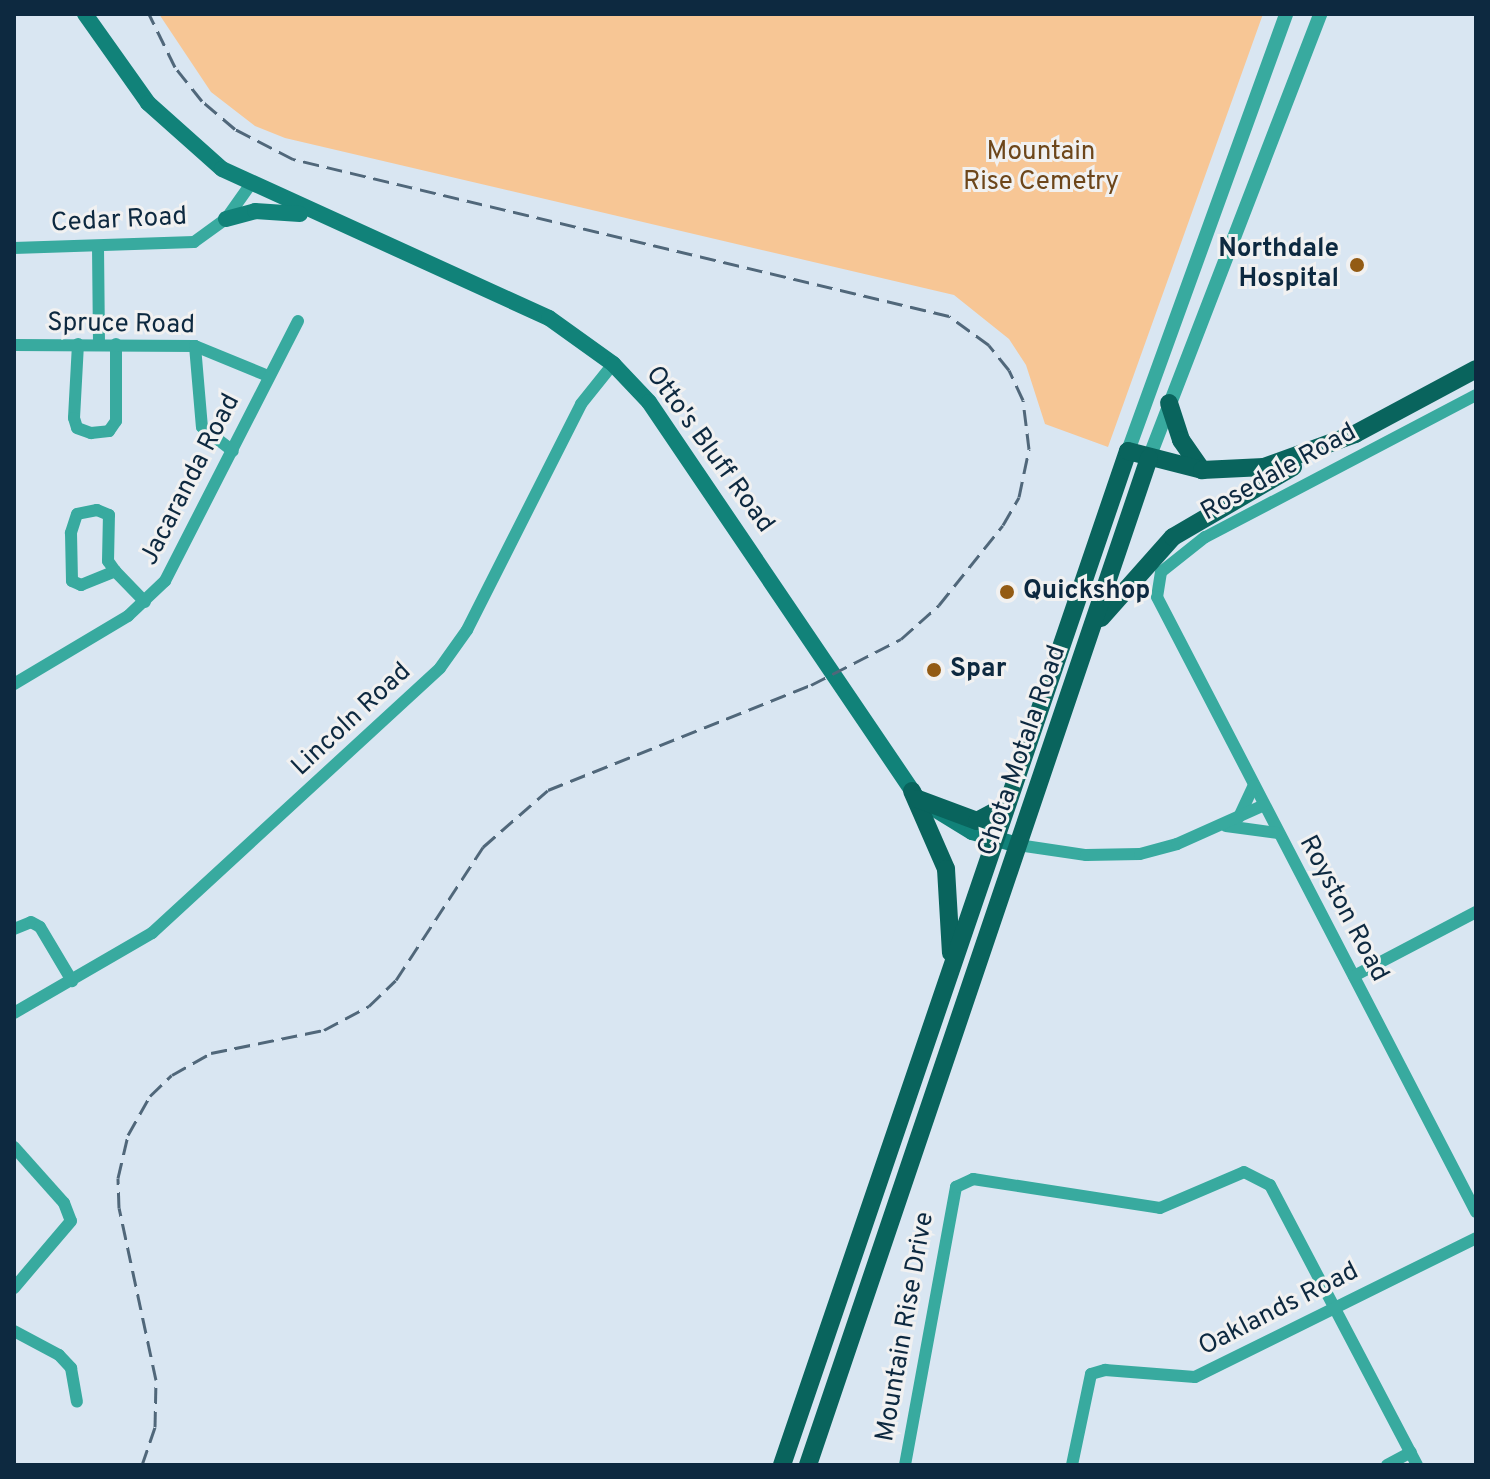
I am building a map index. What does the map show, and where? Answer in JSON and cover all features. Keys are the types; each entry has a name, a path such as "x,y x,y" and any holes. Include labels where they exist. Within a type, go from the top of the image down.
{"main road":[{"name":"Otto's Bluff Road","path":"85,14 171,128 222,169 318,216 549,318 613,364 649,402 811,634 915,795 951,822 996,840 1018,845"},
{"path":"226,219 263,211 318,216"},
{"path":"1093,628 1173,537 1476,369"},
{"path":"1169,403 1181,440 1202,470"},
{"path":"1128,451 1202,470 1264,467 1355,434"},
{"name":"Chota Motala Road","path":"782,1465 1128,451"},
{"name":"Chota Motala Road","path":"808,1465 1149,458"},
{"path":"915,795 970,820 990,818 1005,806"},
{"path":"915,795 946,869 950,976"}],"street":[{"name":"Chota Motala Road","path":"1128,451 1286,14"},
{"name":"Chota Motala Road","path":"1149,458 1320,14"},
{"name":"Cedar Road","path":"14,248 194,242 226,219 250,185"},
{"path":"98,247 99,343"},
{"name":"Jacaranda Road","path":"14,684 145,602 165,581 298,321"},
{"name":"Spruce Road","path":"14,345 99,343 195,346 268,376"},
{"path":"78,344 74,418 77,428 91,433 109,431 116,421 116,344"},
{"path":"195,346 202,427 233,451"},
{"name":"Lincoln Road","path":"14,1013 152,933 440,668 467,630 581,404 613,364"},
{"name":"Rosedale Road","path":"1169,628 1157,597 1161,572 1170,561 1205,537 1476,395"},
{"path":"115,571 81,585 69,578 77,514 97,510 109,515 108,561 145,602"},
{"name":"Royston Road","path":"1169,628 1476,1212"},
{"path":"1239,817 1254,785"},
{"name":"Otto's Bluff Road","path":"1018,845 1086,855 1140,854 1218,826 1264,805"},
{"path":"1218,826 1253,826 1277,833"},
{"path":"1354,976 1476,912"},
{"path":"14,929 31,922 40,927 72,981"},
{"path":"14,1147 70,1213 69,1228 14,1288"},
{"name":"Mountain Rise Drive","path":"905,1465 951,1194 963,1181 1160,1208 1230,1176 1253,1173 1270,1185 1336,1306"},
{"name":"Oaklands Road","path":"1072,1465 1091,1374 1105,1370 1195,1377 1476,1238"},
{"path":"1336,1306 1417,1465"},
{"path":"14,1331 65,1361 77,1401"},
{"path":"1387,1465 1411,1452"}],"green space":[{"name":"Mountain Rise Cemetry","path":"159,14 1263,14 1108,447 1045,424 1026,365 1009,339 954,295 285,138 255,126 211,92"}],"railway":[{"path":"142,1465 155,1427 156,1380 119,1208 118,1178 128,1135 150,1096 172,1075 211,1053 324,1030 369,1006 396,980 483,847 548,790 811,685 901,639 939,605 1003,525 1019,497 1029,449 1023,400 1009,370 989,345 949,316 293,159 235,129 202,101 175,67 149,14"}],"place":[{"name":"Northdale Hospital","path":"1357,265"},
{"name":"Quickshop","path":"1007,592"},
{"name":"Spar","path":"934,670"}]}
